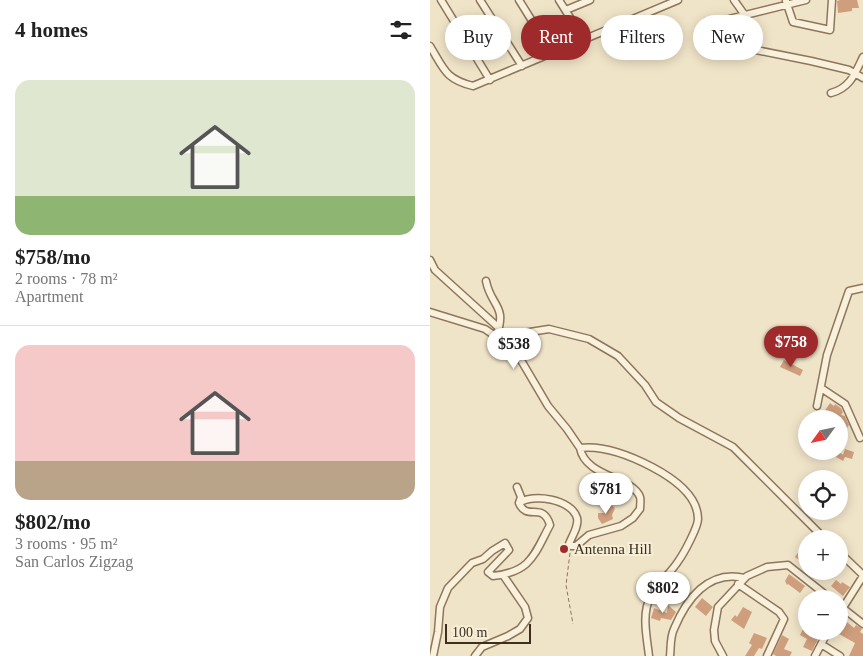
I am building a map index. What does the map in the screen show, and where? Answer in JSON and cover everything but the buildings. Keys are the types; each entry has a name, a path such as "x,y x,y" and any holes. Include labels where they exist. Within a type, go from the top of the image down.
{"street":[{"path":"441,0 490,80"},
{"path":"480,0 522,66"},
{"path":"518,0 528,15"},
{"path":"559,0 569,15"},
{"path":"566,10 590,0"},
{"path":"591,37 678,0"},
{"path":"734,0 744,14"},
{"path":"741,15 786,2 806,0"},
{"path":"786,2 793,22 830,30 832,0"},
{"path":"430,46 447,74 458,82 473,86 536,60"},
{"path":"763,51 849,70 863,78"},
{"path":"831,93 846,87 863,57"},
{"path":"430,260 435,270 499,328"},
{"path":"486,281 487,290 501,314 499,339"},
{"path":"817,406 827,356 849,291 863,288"},
{"path":"430,312 485,329 515,350 548,406 567,429 587,462 606,475 632,487 640,497 640,509 633,518 621,526 589,535 576,546 569,544 577,526 577,517 570,508 561,502 542,498 525,499 519,503"},
{"path":"499,339 511,335 549,329 589,339 618,356 645,385 656,402 679,418 733,447 817,530"},
{"path":"821,388 845,404 860,438"},
{"path":"580,448 610,450 642,461 674,480 692,500 696,510 697,524 680,560 651,595 646,607 649,656"},
{"path":"517,487 521,497 519,503"},
{"path":"433,656 438,632 440,607 448,588 463,571 472,563 483,559 505,543 509,550 488,572 493,576 512,573 526,565 534,556 550,525 548,517 542,513 525,512 519,503"},
{"path":"848,561 862,574 848,596"},
{"path":"723,656 715,641 714,630 718,607 745,578 768,568 788,564 820,590"},
{"path":"475,656 482,647 520,629 528,618 525,607 503,575"},
{"path":"670,656 673,630 684,607 694,593 714,581 726,577 745,578"},
{"path":"738,584 779,612 784,619 767,656"},
{"path":"848,614 863,624"},
{"path":"815,656 823,640"},
{"path":"821,644 840,656"}],"path":[{"path":"571,546 566,584 573,624"}],"place":[{"name":"Antenna Hill","path":"564,549"}]}
